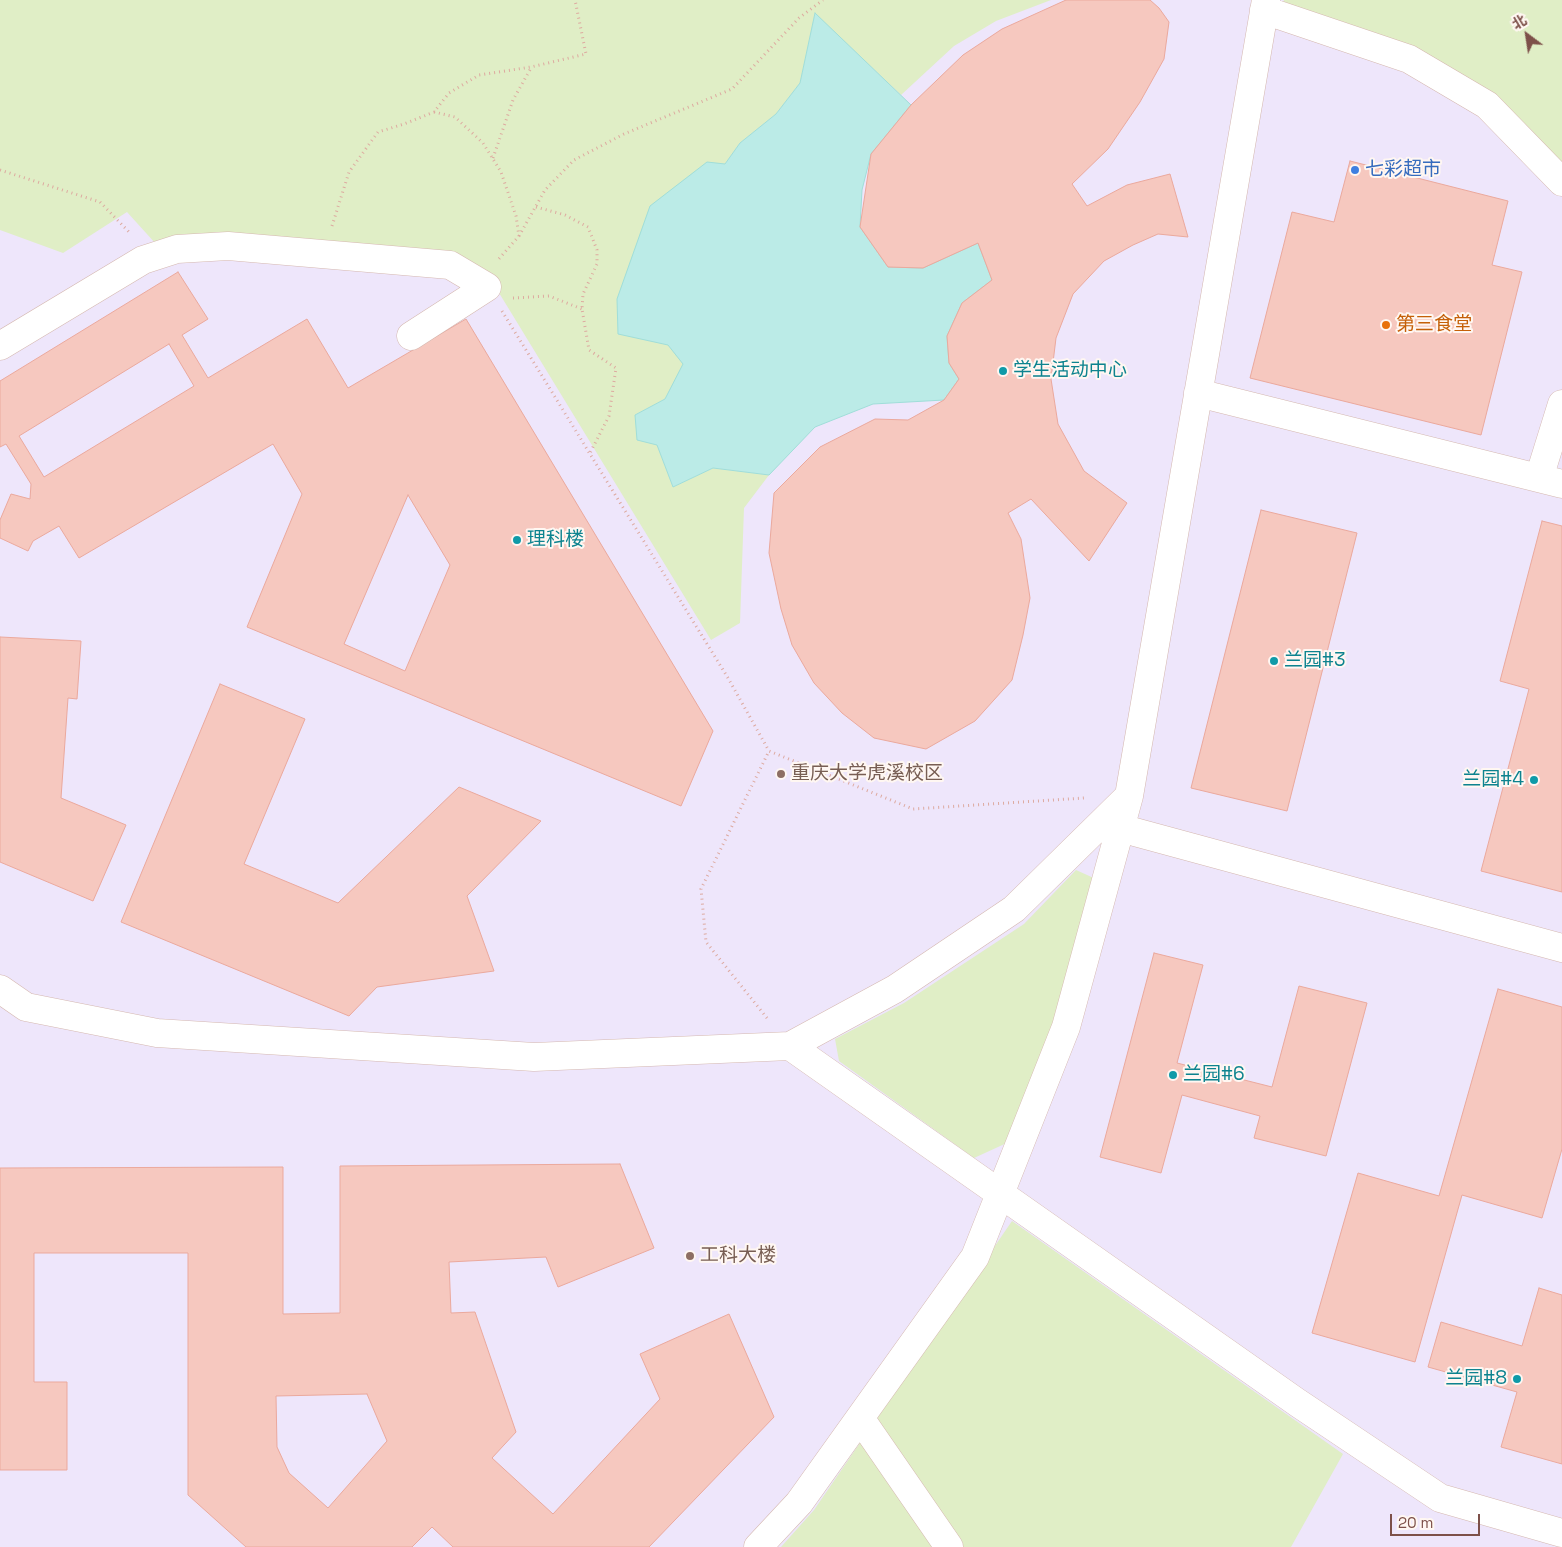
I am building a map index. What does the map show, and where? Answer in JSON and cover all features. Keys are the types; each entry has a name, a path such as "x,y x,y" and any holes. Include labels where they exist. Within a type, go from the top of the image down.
{"lane":[{"path":"0,989 26,1007 157,1033 534,1057 790,1046 895,989 1014,909 1111,825 1129,796 1265,5 1409,59 1487,105 1562,182"},
{"path":"0,346 143,260 177,249 228,246 450,265 487,289 411,336"},
{"path":"1198,393 1551,481 1562,404"},
{"path":"1111,825 1562,948"},
{"path":"758,1547 799,1504 975,1257 1066,1027 1111,825"},
{"path":"790,1046 1298,1403 1440,1498 1562,1533"},
{"path":"860,1418 950,1547"}],"path":[{"path":"324,254 348,172 378,132 434,112 449,93 479,75 531,67 586,54 575,0"},
{"path":"487,289 545,190 574,160 624,134 732,89 799,18 823,0"},
{"path":"493,158 513,100 531,67"},
{"path":"434,112 456,117 483,144 493,158 501,172 516,216 519,236"},
{"path":"0,170 100,202 153,256"},
{"path":"536,207 565,215 588,227 597,250 597,264 583,294 582,309 590,350 616,368 609,416 590,453"},
{"path":"487,289 549,296 582,309"},
{"path":"487,289 728,678 769,751 913,809 1129,796"},
{"path":"769,751 701,889 706,942 790,1046"}],"shaded area":[{"name":"重庆大学虎溪校区","path":"0,0 1562,0 1562,1547 0,1547"}],"green space":[{"path":"0,0 1051,0 996,21 954,46 901,95 815,14 800,83 776,114 740,143 725,164 668,345 684,364 665,399 635,415 657,445 673,487 713,468 769,475 744,508 740,623 711,640 493,283 318,244 219,232 178,238 156,244 127,212 63,253 0,230"},
{"path":"1284,0 1562,0 1562,165 1494,94 1282,6"},
{"path":"1076,870 1096,879 1055,1024 1009,1142 974,1158 839,1061 835,1039 904,1003 1024,924"},
{"path":"1012,1221 1343,1454 1291,1547 781,1547 814,1510"}],"water":[{"path":"815,13 911,105 871,154 862,190 860,227 888,267 923,268 978,243 992,280 962,303 947,336 949,363 959,379 944,400 873,404 815,427 769,475 713,468 673,487 657,445 637,440 635,415 665,399 683,364 668,345 618,334 617,299 650,206 707,162 725,164 740,143 776,114 800,83"}],"building":[{"name":"学生活动中心","path":"1066,0 1150,0 1159,8 1169,22 1164,59 1140,102 1108,149 1072,184 1087,206 1127,185 1170,174 1188,237 1158,234 1104,261 1073,294 1056,338 1051,379 1058,424 1084,471 1127,503 1089,561 1031,499 1008,513 1021,539 1030,598 1012,680 975,721 926,749 874,738 842,713 814,683 792,645 781,609 769,553 774,493 820,447 875,419 908,420 944,400 959,379 949,363 947,336 962,303 992,280 978,243 923,268 888,267 860,227 871,154 911,105 963,55 1002,29"},
{"name":"第三食堂","path":"1350,161 1508,201 1492,265 1522,272 1481,435 1250,378 1292,212 1334,222"},
{"name":"理科楼","path":"178,272 208,319 182,335 208,378 307,319 348,388 466,319 713,731 681,806 247,627 302,494 273,444 79,558 59,526 33,541 28,551 0,538 0,520 11,494 30,499 31,484 6,444 0,447 0,381","holes":["169,344 194,386 44,477 19,436","408,495 450,565 405,671 344,644"]},
{"name":"兰园#3","path":"1261,510 1357,533 1287,811 1191,788"},
{"name":"兰园#4","path":"1542,521 1562,526 1562,892 1481,871 1529,689 1500,681"},
{"path":"0,637 81,641 77,699 68,698 61,798 126,825 93,901 0,862"},
{"path":"220,684 305,719 244,864 338,903 459,787 541,821 467,896 494,971 377,987 349,1016 121,922"},
{"name":"兰园#6","path":"1154,953 1203,965 1177,1063 1272,1087 1299,986 1367,1003 1326,1156 1254,1138 1260,1116 1182,1095 1161,1173 1100,1157"},
{"path":"1498,989 1562,1007 1562,1149 1542,1218 1462,1195 1415,1362 1312,1333 1358,1173 1439,1196"},
{"name":"工科大楼","path":"620,1164 654,1248 558,1287 546,1257 449,1262 451,1313 475,1312 516,1432 492,1458 553,1514 660,1399 640,1354 729,1314 774,1417 649,1547 453,1547 432,1527 412,1547 246,1547 188,1495 188,1253 34,1253 34,1382 67,1382 67,1470 0,1470 0,1168 283,1167 283,1314 340,1313 340,1166","holes":["367,1394 387,1441 328,1508 289,1473 277,1447 276,1396"]},
{"name":"兰园#8","path":"1539,1288 1562,1295 1562,1464 1501,1447 1517,1392 1428,1367 1441,1322 1522,1346"}],"place":[{"name":"七彩超市","path":"1355,170"},
{"name":"第三食堂","path":"1386,325"},
{"name":"学生活动中心","path":"1003,371"},
{"name":"理科楼","path":"517,540"},
{"name":"兰园#3","path":"1274,661"},
{"name":"重庆大学虎溪校区","path":"781,774"},
{"name":"兰园#4","path":"1534,780"},
{"name":"兰园#6","path":"1173,1075"},
{"name":"工科大楼","path":"690,1256"},
{"name":"兰园#8","path":"1517,1379"}]}
